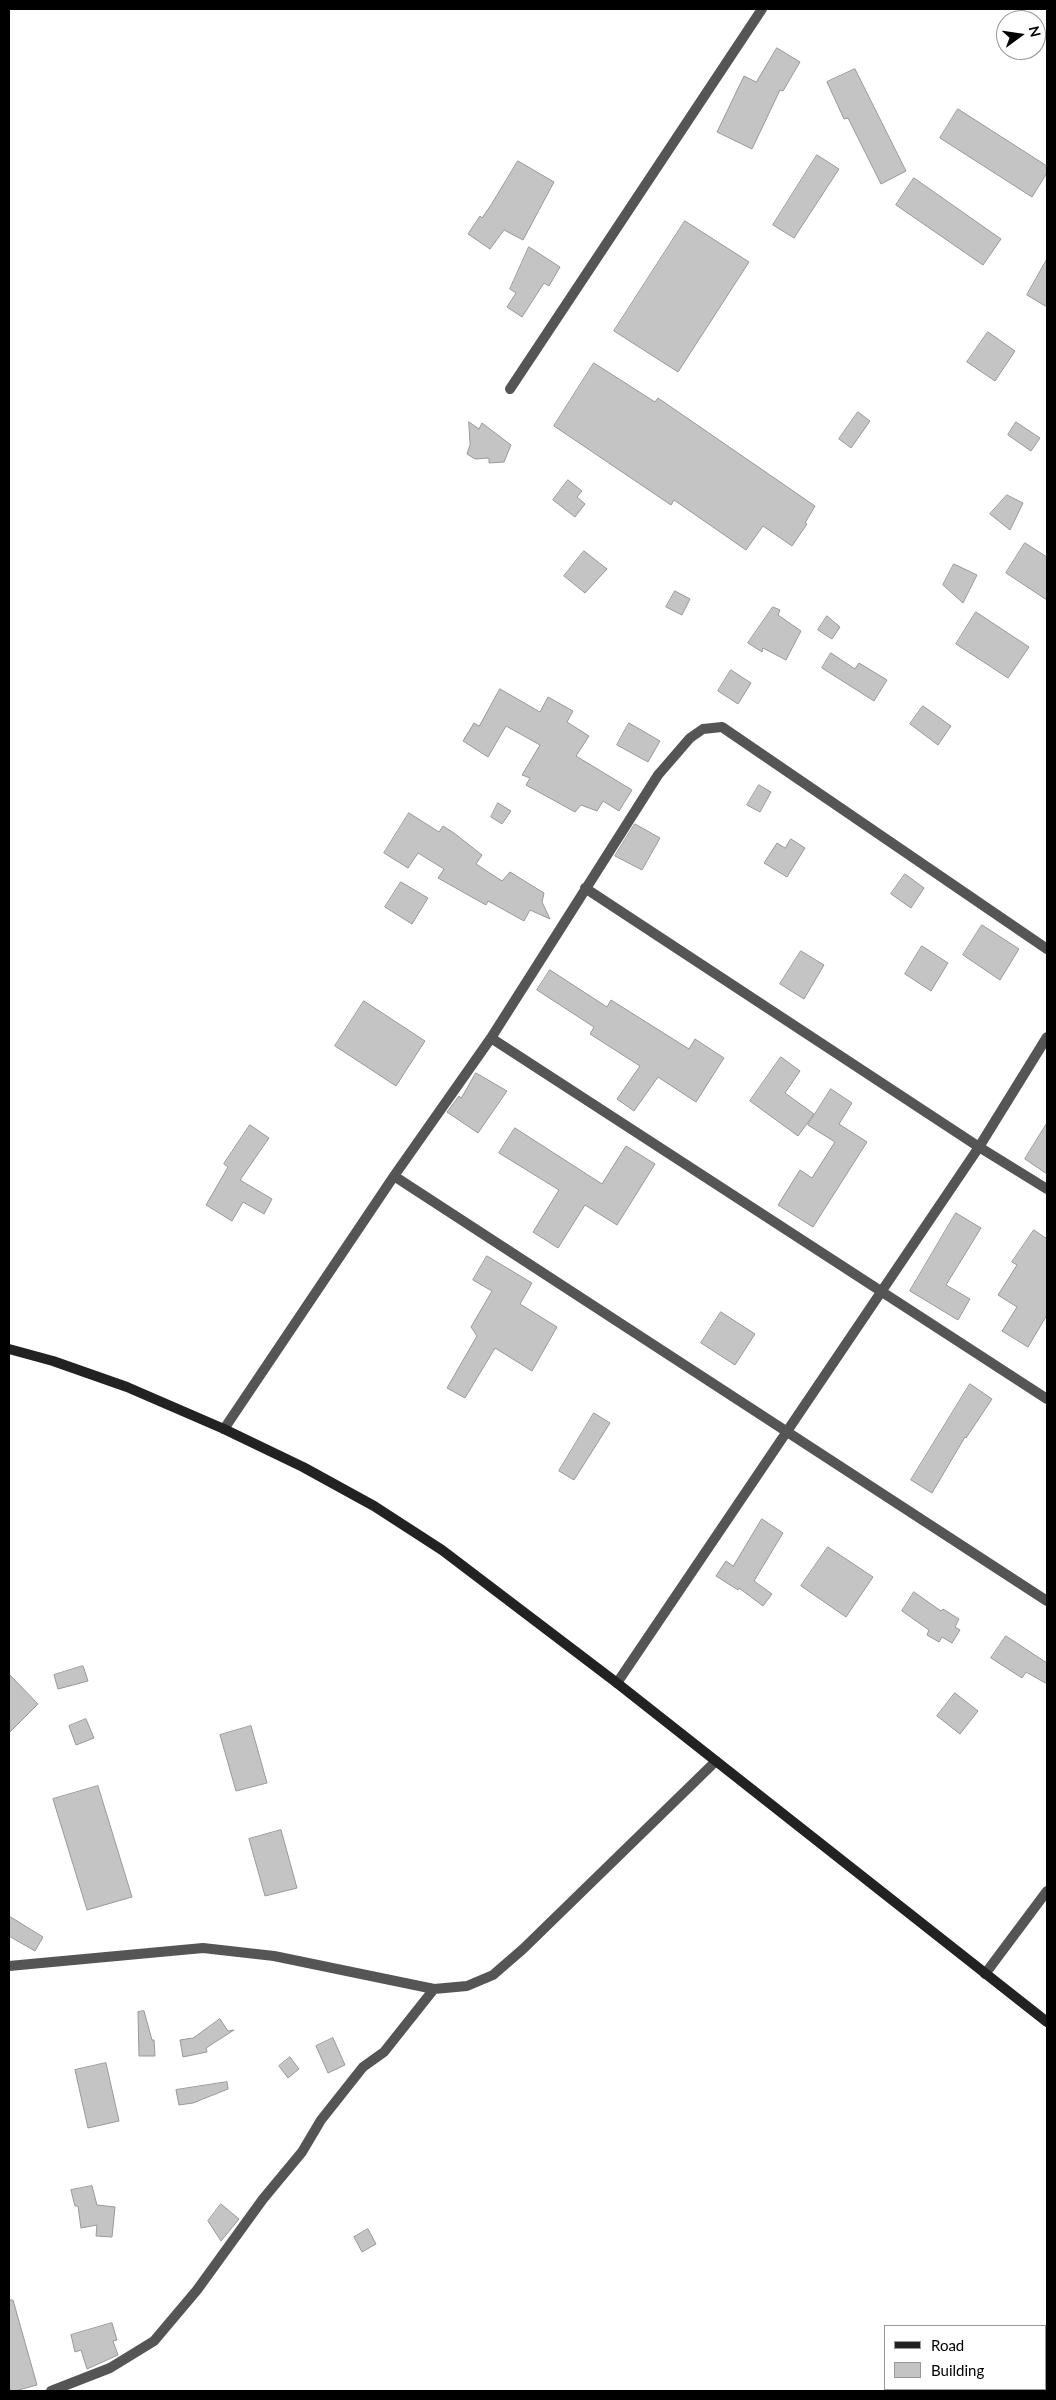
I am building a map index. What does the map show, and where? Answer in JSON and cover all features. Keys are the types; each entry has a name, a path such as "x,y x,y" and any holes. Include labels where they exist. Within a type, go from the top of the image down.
{"main road":[{"path":"9,1349 52,1361 127,1387 224,1429 303,1467 358,1497 434,1545 617,1683 1047,2022"}],"street":[{"path":"510,389 762,9"},
{"path":"224,1429 394,1176 491,1038 584,888 658,775 684,745 703,729 722,727 1047,948"},
{"path":"584,888 979,1147 1047,1189"},
{"path":"617,1683 979,1147 1047,1037"},
{"path":"491,1038 1047,1399"},
{"path":"394,1176 1047,1601"},
{"path":"9,1955 13,1965 202,1948 274,1956 434,1989 467,1986 493,1975 523,1949 716,1761"},
{"path":"985,1974 1047,1891"},
{"path":"51,2391 110,2368 154,2341 197,2290 262,2199 302,2152 321,2120 363,2067 384,2052 434,1989"}],"building":[{"path":"777,48 800,62 783,91 780,90 752,149 717,132 744,76 756,82"},
{"path":"855,69 906,171 881,184 848,118 844,119 827,82"},
{"path":"958,109 1047,166 1047,173 1032,197 940,138"},
{"path":"817,155 839,169 794,238 773,225"},
{"path":"518,161 554,182 523,240 504,230 490,249 468,234 480,216 482,218 491,205"},
{"path":"914,178 1001,239 983,265 896,205"},
{"path":"685,221 749,262 678,372 614,331"},
{"path":"529,247 560,267 549,286 544,283 522,317 507,307 516,293 510,289"},
{"path":"1047,259 1047,307 1027,295"},
{"path":"988,332 1015,351 995,381 967,362"},
{"path":"594,363 655,402 658,398 815,506 805,523 807,524 792,546 763,526 746,550 674,500 671,505 554,426"},
{"path":"858,412 870,421 851,448 839,439"},
{"path":"469,422 479,429 482,423 511,445 504,462 489,463 489,458 475,459 467,454 470,445"},
{"path":"1016,422 1040,438 1031,451 1008,435"},
{"path":"568,480 582,491 577,497 585,504 575,517 553,500"},
{"path":"1007,495 1023,503 1010,530 990,514"},
{"path":"1025,543 1047,557 1047,600 1006,573"},
{"path":"584,551 607,569 585,593 564,576"},
{"path":"954,564 977,575 963,603 943,585"},
{"path":"675,591 690,599 682,615 666,607"},
{"path":"773,607 780,610 778,615 801,631 786,660 763,648 762,652 748,643"},
{"path":"976,612 1029,647 1008,678 956,644"},
{"path":"827,616 840,627 832,639 818,630"},
{"path":"831,653 855,669 859,663 887,680 874,701 822,668"},
{"path":"731,670 751,683 738,704 718,691"},
{"path":"500,689 540,712 548,697 573,711 567,722 589,736 576,756 632,790 619,811 603,801 597,811 581,805 575,812 526,785 530,778 522,775 540,745 506,726 488,757 463,741 474,723 479,726"},
{"path":"923,706 951,726 938,745 910,724"},
{"path":"629,723 660,741 648,762 617,745"},
{"path":"759,785 771,792 760,812 747,805"},
{"path":"498,803 511,811 502,824 491,817"},
{"path":"409,813 439,832 443,826 454,833 482,855 476,864 502,881 510,872 544,893 542,902 550,919 530,910 524,921 488,901 486,905 438,878 444,869 418,853 408,868 384,853"},
{"path":"635,824 660,838 642,870 615,856"},
{"path":"791,839 805,848 787,877 764,863 777,843 785,848"},
{"path":"905,874 924,888 911,908 891,894"},
{"path":"401,882 428,898 412,924 385,907"},
{"path":"982,925 1019,949 1000,980 963,955"},
{"path":"922,946 948,963 931,991 905,974"},
{"path":"801,951 824,965 804,999 780,984"},
{"path":"550,970 607,1007 611,1000 689,1049 695,1039 724,1058 696,1102 658,1077 634,1111 617,1099 640,1066 590,1034 594,1027 537,990"},
{"path":"364,1001 425,1041 396,1086 335,1046"},
{"path":"781,1057 800,1071 785,1093 814,1114 798,1136 750,1101"},
{"path":"476,1073 507,1091 478,1133 447,1112 459,1096 461,1098"},
{"path":"831,1089 852,1103 839,1124 867,1142 813,1227 778,1205 800,1170 812,1178 835,1142 808,1125"},
{"path":"1047,1123 1047,1174 1025,1159"},
{"path":"250,1125 269,1138 240,1180 272,1199 264,1214 243,1202 232,1221 206,1205 228,1167 224,1164"},
{"path":"515,1128 602,1184 626,1146 655,1164 617,1225 585,1205 558,1248 533,1232 559,1190 499,1153"},
{"path":"956,1213 981,1228 946,1285 970,1299 958,1320 910,1291"},
{"path":"1034,1230 1047,1239 1047,1315 1028,1347 1002,1331 1017,1307 998,1295 1017,1265 1012,1262"},
{"path":"487,1256 532,1283 520,1304 557,1327 532,1371 495,1348 465,1398 447,1388 477,1336 471,1327 492,1291 473,1280"},
{"path":"721,1312 755,1334 735,1365 701,1343"},
{"path":"970,1384 992,1399 965,1437 932,1493 911,1480"},
{"path":"594,1413 610,1423 574,1480 559,1471"},
{"path":"762,1519 783,1533 754,1581 772,1594 763,1606 739,1588 738,1590 716,1576 726,1561 733,1566"},
{"path":"828,1547 873,1577 846,1617 801,1586"},
{"path":"914,1592 941,1611 943,1609 959,1619 955,1627 960,1630 952,1643 942,1637 939,1642 927,1635 929,1630 902,1611"},
{"path":"1006,1636 1047,1663 1047,1684 1026,1672 1022,1678 991,1658"},
{"path":"83,1666 88,1681 58,1689 54,1675"},
{"path":"9,1674 38,1704 9,1733"},
{"path":"955,1693 978,1711 960,1734 937,1716"},
{"path":"86,1719 94,1738 76,1745 69,1726"},
{"path":"251,1726 267,1783 236,1791 220,1735"},
{"path":"98,1786 132,1897 87,1910 53,1799"},
{"path":"281,1830 297,1888 265,1896 249,1839"},
{"path":"9,1916 43,1937 35,1951 9,1936"},
{"path":"144,2011 152,2040 154,2040 155,2056 139,2056 138,2012"},
{"path":"220,2019 228,2031 234,2030 206,2048 207,2052 183,2057 180,2040 193,2038"},
{"path":"333,2038 345,2065 328,2073 316,2046"},
{"path":"290,2057 299,2069 288,2078 279,2066"},
{"path":"106,2063 119,2121 88,2128 75,2070"},
{"path":"227,2082 228,2089 193,2103 179,2105 176,2090"},
{"path":"92,2186 97,2205 115,2207 112,2237 96,2236 97,2225 81,2228 78,2206 75,2206 71,2190"},
{"path":"221,2204 239,2219 221,2241 208,2221"},
{"path":"368,2229 376,2244 362,2252 354,2237"},
{"path":"9,2300 13,2300 37,2385 15,2391 9,2391"},
{"path":"112,2323 117,2340 113,2341 118,2355 87,2369 81,2350 75,2352 71,2335"}]}
